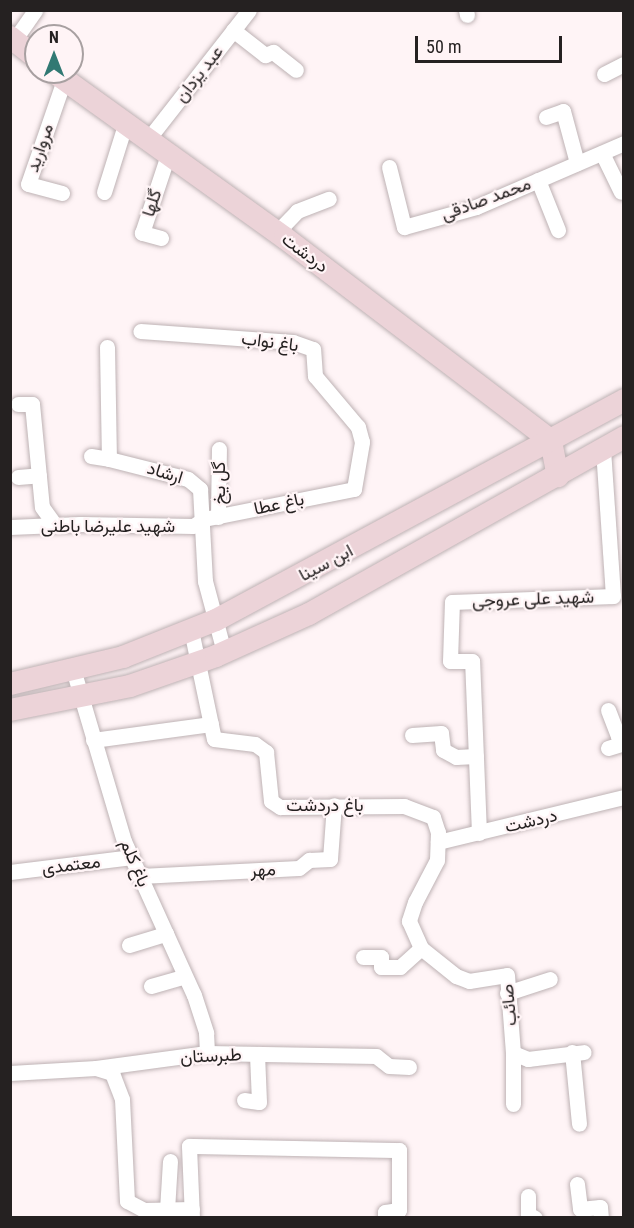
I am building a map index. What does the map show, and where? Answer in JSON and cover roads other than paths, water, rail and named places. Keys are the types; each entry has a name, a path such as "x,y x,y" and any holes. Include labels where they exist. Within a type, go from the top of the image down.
{"main road":[{"name":"دردشت","path":"71,84 277,232 550,441"},
{"name":"ابن سینا","path":"10,684 123,657 216,620 624,400"},
{"name":"ابن سینا","path":"10,710 130,686 224,652 309,614 624,437"},
{"path":"550,441 558,476"}],"street":[{"path":"13,38 34,10"},
{"name":"عبد یزدان","path":"149,138 249,10"},
{"path":"233,30 265,59 273,52 296,70"},
{"path":"604,74 624,64"},
{"name":"مروارید","path":"57,84 28,184 62,193"},
{"path":"546,117 563,111 577,163"},
{"path":"105,192 126,122"},
{"name":"محمد صادقی","path":"389,167 404,227 476,207 624,142"},
{"path":"602,153 621,192"},
{"name":"گلها","path":"161,238 142,233 168,155"},
{"path":"538,180 558,230"},
{"path":"277,232 297,211 329,199"},
{"name":"باغ نواب","path":"140,331 292,342 313,349 315,376 358,427 362,442 354,489"},
{"path":"107,347 110,459"},
{"path":"18,404 32,404 42,507 56,525"},
{"name":"گل یخ","path":"211,518 221,506 219,449"},
{"name":"شهید علی عروجی","path":"478,833 472,661 450,661 452,602 613,596 603,450"},
{"name":"ارشاد","path":"91,456 188,479 200,489 211,518 205,581 224,652"},
{"path":"18,477 39,475"},
{"name":"باغ عطا","path":"211,518 354,489"},
{"name":"شهید علیرضا باطنی","path":"10,527 193,526 211,518"},
{"path":"93,740 211,723 200,662 191,630"},
{"name":"باغ کلم","path":"73,669 93,740 132,857 185,976 206,1033 207,1053"},
{"path":"608,710 618,736 624,742 608,748"},
{"name":"باغ دردشت","path":"211,723 214,739 255,744 266,752 272,801 280,807 404,806 433,817 438,837"},
{"path":"412,735 441,733 443,750 456,757 476,756"},
{"path":"623,797 624,806"},
{"name":"دردشت","path":"438,837 478,833 623,797"},
{"name":"مهر","path":"140,876 299,868 309,860 330,859 334,805"},
{"name":"صائب","path":"438,837 437,860 415,902 409,921 421,948 456,976 469,981 507,975 513,1053 528,1059 578,1052 579,1124"},
{"name":"معتمدی","path":"10,872 132,857"},
{"path":"129,945 166,934"},
{"path":"363,957 381,957 382,974 400,967 421,948"},
{"path":"151,986 185,976"},
{"path":"507,993 550,979"},
{"name":"طبرستان","path":"10,1073 96,1068 207,1053 376,1056 389,1066 409,1067"},
{"path":"513,1053 513,1104"},
{"path":"244,1100 259,1102 256,1054"},
{"path":"96,1068 112,1073 122,1099 127,1202 144,1210 192,1213 189,1146 399,1150 399,1210 385,1212 385,1218"},
{"path":"167,1210 170,1161"},
{"path":"577,1184 580,1209 600,1207 601,1218"},
{"path":"528,1196 528,1214 535,1218"}]}
